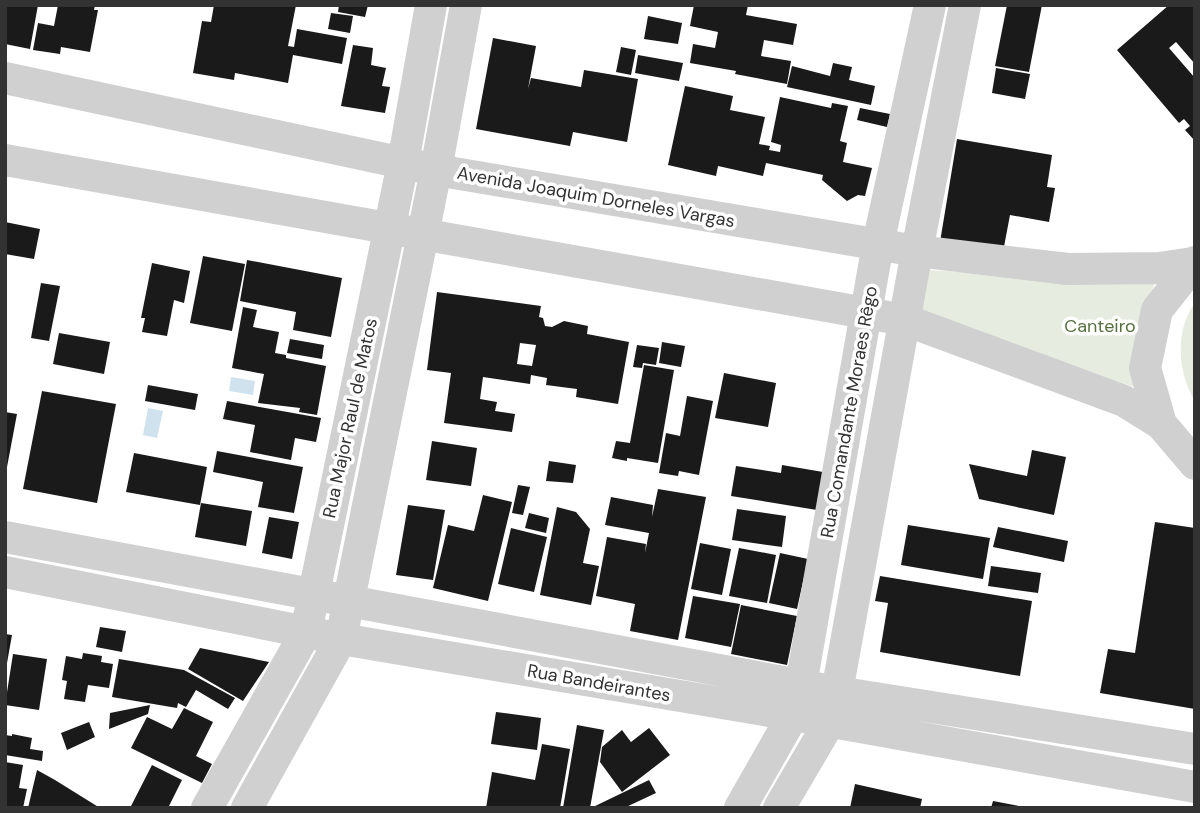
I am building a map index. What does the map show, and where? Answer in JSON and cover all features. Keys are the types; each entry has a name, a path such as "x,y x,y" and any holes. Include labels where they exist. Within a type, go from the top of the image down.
{"street":[{"name":"Rua Major Raul de Matos","path":"211,799 306,632 403,163 431,5"},
{"name":"Rua Major Raul de Matos","path":"248,807 341,639 436,170 466,5"},
{"name":"Rua Comandante Moraes Rêgo","path":"740,808 793,715 801,685 878,244 930,5"},
{"path":"779,808 829,723 838,692 917,251 965,5"},
{"name":"Avenida Joaquim Dorneles Vargas","path":"5,78 436,170 917,251 1068,268 1159,268 1194,262"},
{"path":"5,160 905,320 1124,401 1161,425 1195,464"},
{"path":"1161,425 1145,368 1157,310 1194,262"},
{"path":"349,418 384,427"},
{"path":"11,573 15,539"},
{"name":"Rua Bandeirantes","path":"15,539 838,692 1195,749"},
{"path":"110,593 117,558"},
{"name":"Rua Bandeirantes","path":"11,573 341,639 793,715 1195,787"},
{"path":"547,674 554,639"},
{"path":"643,690 649,657"},
{"path":"211,799 248,807"}],"green space":[{"name":"Canteiro","path":"927,270 1154,283 1137,388 919,315"},
{"path":"1195,303 1195,401 1182,365 1181,338"}],"water":[{"path":"231,377 255,381 253,395 229,391"},
{"path":"148,408 163,411 157,438 143,435"}],"building":[{"path":"5,5 38,5 30,49 5,44"},
{"path":"58,5 95,5 94,10 98,10 90,52 61,47 60,54 33,50 38,23 54,26"},
{"path":"214,5 296,5 288,46 294,47 297,29 347,38 342,64 293,55 288,83 235,73 234,80 193,73 202,21 211,22"},
{"path":"339,5 368,5 365,17 338,12"},
{"path":"694,5 748,5 746,15 797,24 793,45 764,40 761,56 791,61 787,84 690,63 693,44 715,48 718,32 690,26"},
{"path":"1007,5 1042,5 1029,72 995,66"},
{"path":"1169,5 1195,5 1195,64 1176,42 1169,48 1195,78 1195,141 1185,130 1190,126 1184,119 1179,123 1117,50"},
{"path":"331,13 353,16 350,33 328,29"},
{"path":"648,16 682,23 678,44 644,39"},
{"path":"493,38 536,46 528,89 531,78 581,87 584,70 638,79 627,142 573,132 570,146 476,129"},
{"path":"353,45 373,48 371,65 386,68 382,86 390,87 385,113 341,106"},
{"path":"621,47 636,50 631,75 616,72"},
{"path":"638,55 683,63 679,81 635,73"},
{"path":"833,63 852,67 849,80 875,86 871,105 787,87 792,66 830,76"},
{"path":"996,68 1030,74 1025,99 992,93"},
{"path":"685,86 733,96 730,110 765,117 759,144 780,152 781,145 771,142 780,97 831,108 832,103 848,106 840,141 847,143 843,162 872,168 865,196 858,195 847,201 822,180 823,175 766,163 763,176 718,166 716,176 668,165"},
{"path":"860,108 890,114 887,127 857,120"},
{"path":"957,139 1052,155 1047,187 1055,188 1049,222 1010,215 1003,252 940,242"},
{"path":"5,222 40,229 34,259 5,254"},
{"path":"203,256 245,264 232,331 190,323"},
{"path":"247,260 342,278 331,337 293,330 296,312 240,301"},
{"path":"152,263 190,271 184,303 174,300 167,336 142,332 145,318 141,318"},
{"path":"41,283 60,286 49,341 31,338"},
{"path":"437,292 541,306 539,317 543,318 545,326 552,327 564,321 588,326 587,334 629,342 618,404 576,397 577,389 546,385 547,378 531,375 530,384 483,377 480,399 497,402 495,411 515,414 512,432 444,423 451,373 427,370","holes":["520,343 536,345 532,366 517,364"]},
{"path":"243,307 257,310 253,327 279,332 275,353 286,355 286,358 326,366 317,415 299,412 300,408 258,403 264,374 232,368"},
{"path":"59,333 110,342 104,374 53,364"},
{"path":"290,339 324,345 322,359 287,353"},
{"path":"662,342 685,346 681,367 659,363"},
{"path":"637,345 659,348 656,365 643,363 642,368 633,367"},
{"path":"644,365 674,370 658,463 612,458 616,441 630,443"},
{"path":"724,373 776,383 768,427 715,418"},
{"path":"148,385 198,394 195,410 145,401"},
{"path":"42,391 116,404 97,503 23,489"},
{"path":"687,396 713,401 699,475 679,471 678,476 659,473 666,433 680,436"},
{"path":"227,401 321,418 316,442 295,438 291,460 250,452 255,425 223,419"},
{"path":"5,412 17,414 7,467 5,467"},
{"path":"432,441 477,448 471,486 426,480"},
{"path":"1032,450 1066,457 1054,515 979,499 969,464 1027,476"},
{"path":"217,451 303,467 294,513 258,507 263,482 213,472"},
{"path":"134,453 207,467 200,505 126,492"},
{"path":"549,461 576,465 573,483 546,481"},
{"path":"782,465 823,472 817,510 731,496 736,466 781,473"},
{"path":"518,485 530,487 523,515 512,513"},
{"path":"658,489 706,497 678,640 630,631 635,604 596,596 607,537 646,544 645,553 649,533 605,525 611,497 653,505 652,517"},
{"path":"483,495 512,502 488,601 433,588 448,525 474,531"},
{"path":"201,503 252,511 246,546 195,537"},
{"path":"408,505 445,510 433,580 396,575"},
{"path":"557,507 576,512 590,529 583,563 599,566 591,605 540,595"},
{"path":"737,509 786,516 782,547 732,540"},
{"path":"529,513 549,518 546,533 525,528"},
{"path":"269,517 299,522 292,559 262,553"},
{"path":"1155,522 1195,528 1195,709 1100,693 1108,649 1135,653"},
{"path":"908,525 990,538 983,579 901,565"},
{"path":"998,527 1068,541 1064,562 993,547"},
{"path":"511,528 547,537 534,592 498,584"},
{"path":"700,543 731,549 722,595 691,589"},
{"path":"739,548 776,555 767,603 729,596"},
{"path":"780,553 808,559 797,609 769,603"},
{"path":"991,566 1041,573 1038,593 988,586"},
{"path":"880,576 1032,601 1020,676 880,652 888,603 875,601"},
{"path":"693,596 740,604 731,647 685,638"},
{"path":"741,605 797,616 787,665 731,654"},
{"path":"100,627 126,631 122,652 96,647"},
{"path":"5,634 12,635 7,663 5,663"},
{"path":"200,648 269,662 243,701 188,669"},
{"path":"83,653 102,656 101,662 113,664 109,688 88,685 85,702 64,699 67,681 62,680 66,656 82,659"},
{"path":"13,654 47,659 39,710 5,705"},
{"path":"119,659 184,670 235,698 228,709 196,690 186,707 178,703 177,708 112,697"},
{"path":"150,705 148,714 109,729 110,713"},
{"path":"184,708 213,722 196,756 212,764 202,783 131,748 147,717 172,729"},
{"path":"496,712 541,718 537,750 491,744"},
{"path":"89,722 95,737 67,750 61,733"},
{"path":"577,725 604,730 590,808 563,808"},
{"path":"649,728 670,755 622,792 600,762 602,747 622,730 631,742"},
{"path":"5,735 32,738 30,749 43,751 42,761 5,755"},
{"path":"542,744 570,749 560,808 486,808 492,772 535,780"},
{"path":"5,762 23,765 19,788 27,789 23,808 5,808"},
{"path":"152,765 182,780 168,808 130,808"},
{"path":"37,770 55,780 100,808 28,808"},
{"path":"649,780 656,793 624,808 591,808"},
{"path":"855,784 922,799 920,808 850,808"},
{"path":"993,801 1019,806 1019,808 991,808"}]}
